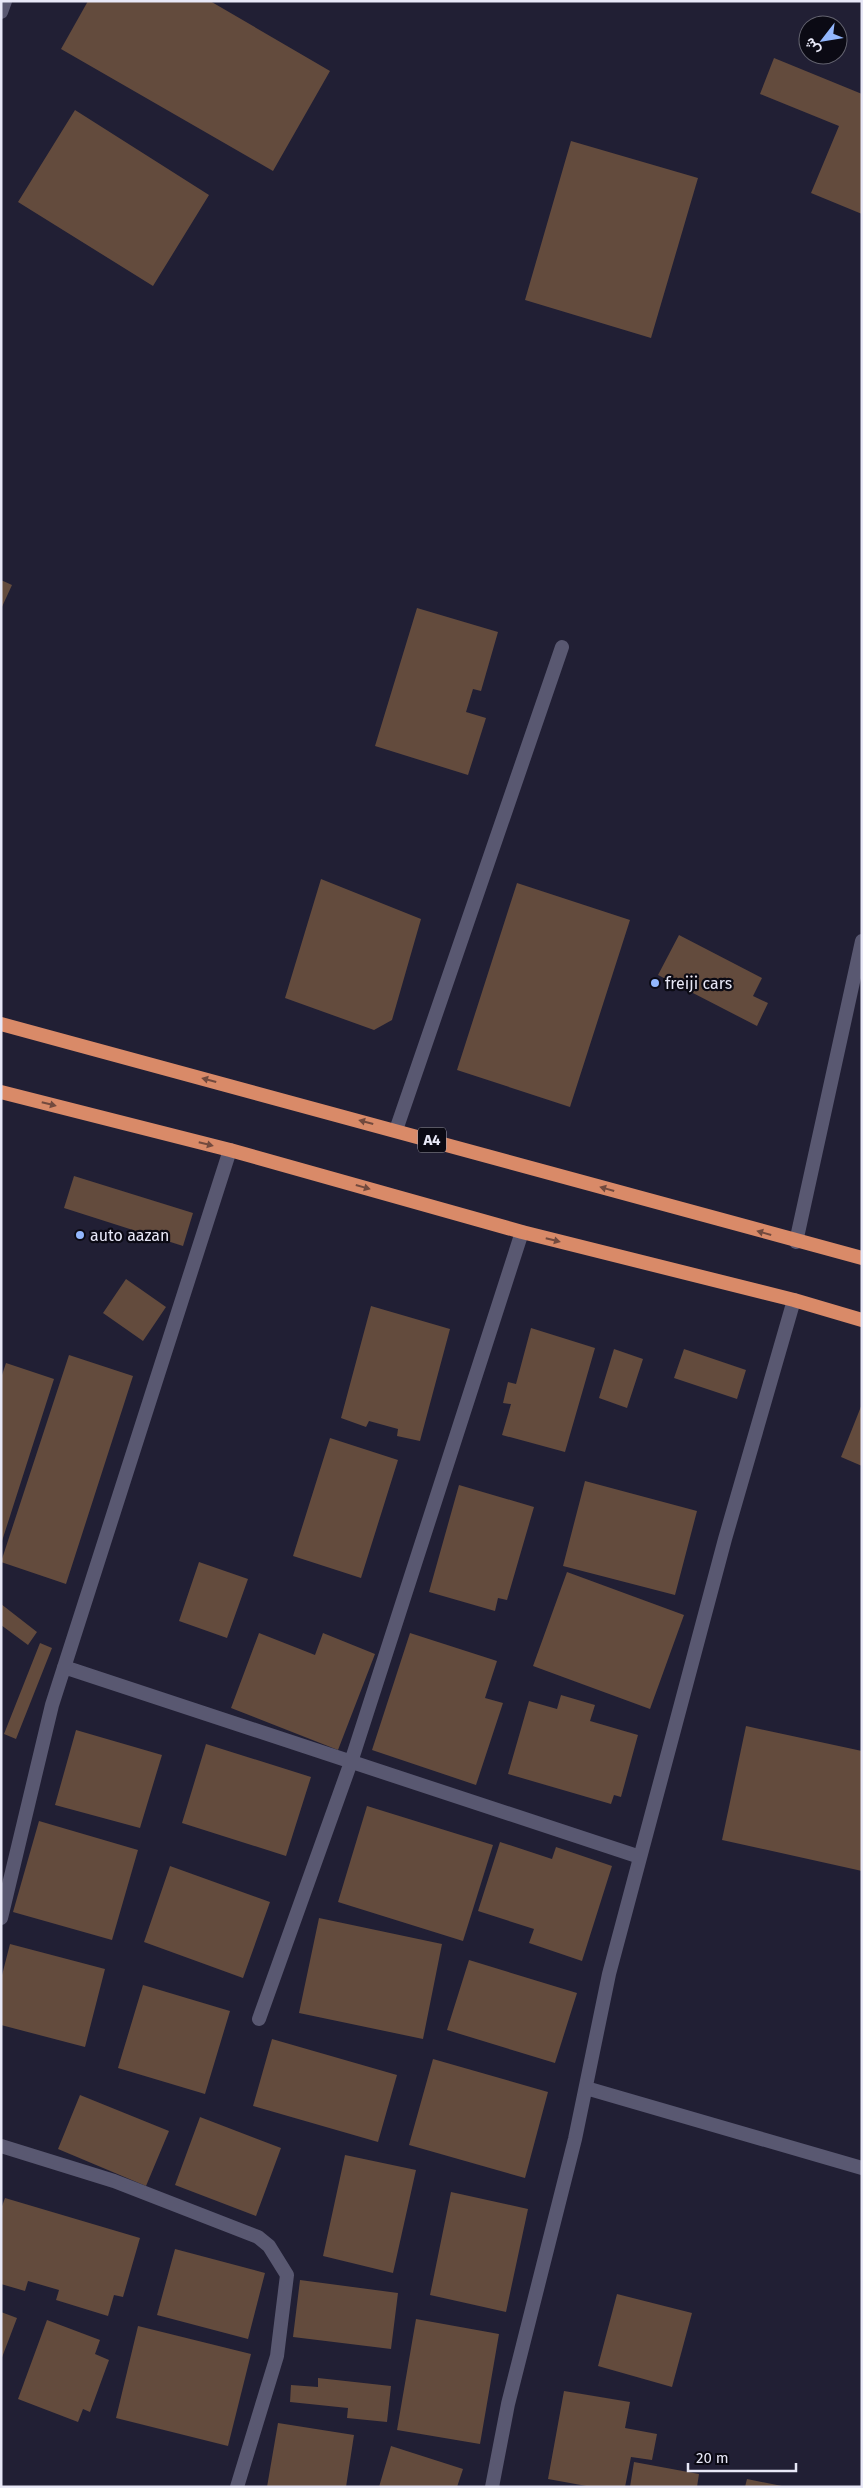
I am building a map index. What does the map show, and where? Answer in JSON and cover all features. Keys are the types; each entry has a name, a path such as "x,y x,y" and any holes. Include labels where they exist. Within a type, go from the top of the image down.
{"highway":[{"name":"A4","path":"1,1024 396,1130 796,1242 862,1258"},
{"path":"1,1092 230,1150 522,1232 794,1300 862,1320"}],"street":[{"path":"1,12 5,1"},
{"path":"396,1130 562,647"},
{"path":"796,1242 862,941"},
{"path":"1,1918 52,1705 230,1150"},
{"path":"259,2018 351,1762 522,1232"},
{"path":"492,2487 508,2404 586,2088 609,1974 725,1539 794,1300"},
{"path":"64,1667 640,1857"},
{"path":"586,2088 862,2168"},
{"path":"1,2146 114,2181 258,2237 280,2261 287,2274 277,2356 237,2487"}],"building":[{"path":"88,1 210,1 330,71 273,171 61,49"},
{"path":"774,58 862,94 862,214 811,193 839,126 760,94"},
{"path":"75,110 209,195 153,286 18,202"},
{"path":"571,141 698,178 651,338 525,300"},
{"path":"1,580 12,585 1,609"},
{"path":"417,608 498,632 481,691 473,689 466,712 486,718 468,775 375,746"},
{"path":"321,879 421,919 392,1020 374,1030 285,998"},
{"path":"517,883 630,920 570,1107 457,1070"},
{"path":"679,935 762,978 753,996 768,1003 757,1026 658,975"},
{"path":"74,1176 193,1213 183,1246 64,1208"},
{"path":"126,1279 166,1307 143,1341 103,1313"},
{"path":"371,1306 450,1329 420,1441 397,1436 398,1429 369,1421 366,1427 341,1418"},
{"path":"531,1328 595,1348 565,1452 502,1435 511,1404 503,1403 508,1382 516,1384"},
{"path":"614,1349 643,1359 627,1408 599,1398"},
{"path":"684,1349 746,1370 737,1399 674,1378"},
{"path":"69,1355 133,1376 66,1584 1,1562"},
{"path":"6,1363 54,1379 2,1541 1,1378"},
{"path":"862,1404 862,1466 841,1457"},
{"path":"330,1438 398,1460 361,1578 293,1556"},
{"path":"585,1481 697,1511 675,1595 563,1566"},
{"path":"459,1485 534,1507 507,1600 498,1598 495,1611 429,1592"},
{"path":"199,1562 248,1579 227,1638 179,1621"},
{"path":"567,1572 684,1615 650,1709 533,1666"},
{"path":"1,1604 37,1632 28,1645 1,1625"},
{"path":"259,1633 315,1655 323,1633 375,1654 338,1750 231,1708"},
{"path":"410,1633 497,1661 485,1698 503,1703 476,1785 372,1750"},
{"path":"40,1643 52,1648 16,1739 4,1734"},
{"path":"561,1695 595,1705 590,1721 638,1735 621,1797 614,1795 611,1804 508,1774 529,1701 557,1709"},
{"path":"746,1726 862,1751 862,1871 722,1840"},
{"path":"76,1730 162,1755 140,1828 55,1805"},
{"path":"206,1744 311,1777 286,1856 182,1823"},
{"path":"367,1806 493,1845 463,1941 338,1902"},
{"path":"39,1821 138,1850 112,1940 13,1912"},
{"path":"500,1842 552,1859 556,1847 612,1866 582,1961 529,1943 534,1929 478,1911"},
{"path":"170,1866 270,1902 243,1978 144,1942"},
{"path":"319,1918 442,1944 423,2039 299,2013"},
{"path":"10,1944 105,1969 85,2047 1,2025 1,1979"},
{"path":"469,1960 577,1993 555,2063 447,2030"},
{"path":"143,1985 230,2011 205,2094 118,2068"},
{"path":"272,2039 397,2075 378,2142 253,2106"},
{"path":"433,2059 548,2092 525,2178 409,2145"},
{"path":"80,2095 169,2131 146,2186 58,2149"},
{"path":"200,2117 281,2148 256,2216 175,2185"},
{"path":"345,2155 416,2170 393,2273 323,2256"},
{"path":"451,2192 528,2209 506,2312 430,2295"},
{"path":"5,2198 140,2238 123,2297 114,2295 108,2316 56,2300 59,2290 28,2281 25,2291 1,2284 1,2209"},
{"path":"175,2249 265,2273 248,2339 157,2315"},
{"path":"300,2280 398,2293 391,2349 293,2337"},
{"path":"617,2294 692,2313 672,2387 598,2366"},
{"path":"1,2312 17,2318 1,2360"},
{"path":"416,2319 499,2334 480,2444 397,2430"},
{"path":"47,2320 100,2340 95,2354 109,2360 90,2412 83,2409 78,2422 18,2399"},
{"path":"138,2326 251,2354 228,2446 116,2418"},
{"path":"318,2378 391,2386 387,2422 347,2418 348,2408 290,2402 291,2385 318,2387"},
{"path":"564,2391 630,2402 625,2428 657,2434 652,2460 631,2457 625,2487 592,2487 548,2479"},
{"path":"278,2423 354,2435 346,2487 267,2487"},
{"path":"391,2446 463,2469 457,2487 379,2487"},
{"path":"634,2462 699,2474 697,2487 630,2487"},
{"path":"747,2479 782,2486 782,2487 745,2487"}],"place":[{"name":"freiji cars","path":"655,983"},
{"name":"auto aazan","path":"80,1235"}]}
